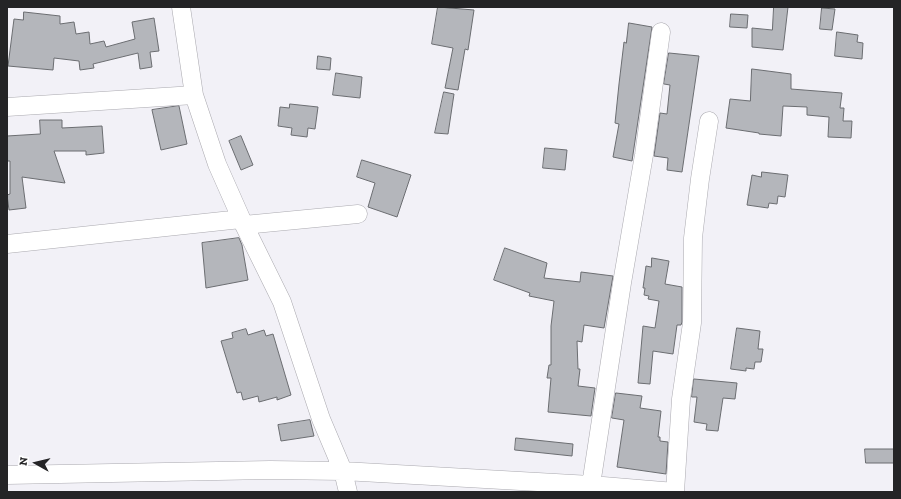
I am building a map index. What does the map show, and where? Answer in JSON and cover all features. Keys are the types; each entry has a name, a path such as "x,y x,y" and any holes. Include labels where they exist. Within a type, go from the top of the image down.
{"street":[{"path":"181,7 194,95 217,164 282,302 321,419 343,471 348,492"},
{"path":"591,485 622,283 644,154 660,32"},
{"path":"7,107 194,95"},
{"path":"7,475 270,470 343,471 591,485 675,492 681,399 692,323 693,238 709,121"},
{"path":"7,244 243,222 358,214"}],"building":[{"path":"438,7 474,10 468,50 465,49 458,90 445,88 453,48 432,44"},
{"path":"774,7 788,7 783,50 752,47 752,28 772,30"},
{"path":"822,8 835,9 832,30 820,29"},
{"path":"24,12 60,16 60,24 74,22 76,34 89,32 90,44 104,41 106,47 135,39 132,22 154,18 159,51 150,52 152,67 140,69 138,53 93,64 94,68 80,70 79,61 54,58 53,70 8,66 14,19 23,20"},
{"path":"731,14 748,15 747,28 730,27"},
{"path":"629,23 652,27 632,161 613,157 619,124 615,123 624,42 626,43"},
{"path":"837,32 858,35 857,42 863,43 862,59 835,56"},
{"path":"669,53 699,56 682,172 667,170 668,158 654,156 660,113 667,114 670,85 664,84"},
{"path":"318,56 331,58 330,70 317,69"},
{"path":"752,69 791,74 791,89 842,93 840,108 844,108 843,121 852,121 851,138 828,137 829,117 807,115 807,107 783,106 781,136 726,128 730,99 750,101"},
{"path":"336,73 362,77 360,98 333,95"},
{"path":"444,92 454,94 448,134 435,133"},
{"path":"290,104 318,107 315,129 308,128 307,137 291,135 292,128 278,126 280,107 289,108"},
{"path":"179,106 187,144 161,150 152,110"},
{"path":"40,120 62,120 62,128 102,126 104,153 86,155 86,151 54,151 65,183 22,177 26,208 9,210 7,195 10,194 10,161 7,161 7,136 40,134"},
{"path":"241,136 253,165 241,170 229,141"},
{"path":"545,148 567,150 565,170 543,168"},
{"path":"362,160 411,175 397,217 368,207 375,183 357,177"},
{"path":"762,172 788,175 785,197 778,196 777,204 769,203 768,208 747,205 752,175 761,177"},
{"path":"239,238 242,245 248,280 206,288 202,243"},
{"path":"505,248 547,263 544,278 580,282 581,272 613,276 604,328 584,325 582,342 577,341 578,369 580,369 578,386 595,388 591,416 548,412 551,378 547,378 549,365 551,365 551,326 554,301 529,296 530,293 494,280"},
{"path":"652,258 669,261 665,284 682,287 682,322 681,325 677,325 673,354 653,351 650,384 638,383 643,326 655,328 659,301 648,299 649,296 644,295 645,288 643,288 646,266 651,267"},
{"path":"737,328 760,331 758,349 763,349 761,362 755,362 754,369 746,368 746,371 731,369"},
{"path":"246,329 248,335 264,330 266,336 273,334 291,395 277,400 277,397 259,402 258,396 243,400 241,392 237,393 221,341 233,338 232,333"},
{"path":"694,379 737,383 735,399 723,398 718,431 706,430 707,424 694,422 697,397 692,397"},
{"path":"616,393 642,396 640,408 661,411 658,437 660,437 660,441 668,442 666,474 617,467 624,420 612,418"},
{"path":"310,420 314,436 281,441 278,425"},
{"path":"516,438 573,444 572,456 515,450"},
{"path":"865,449 894,449 894,463 866,463"}]}
